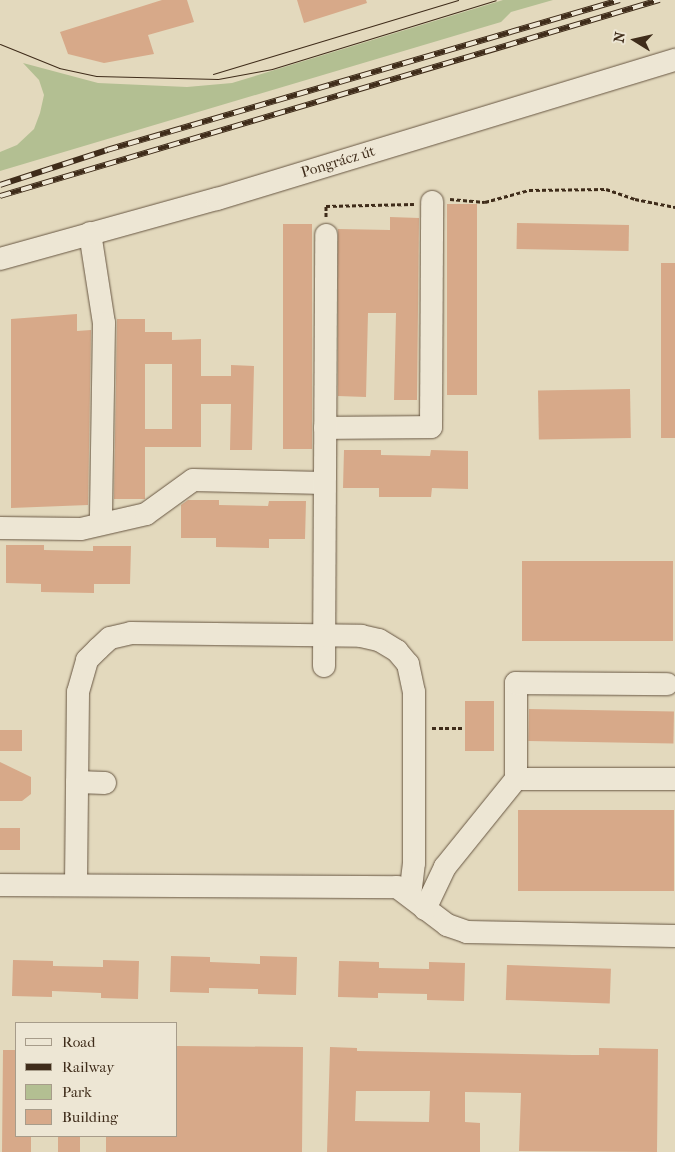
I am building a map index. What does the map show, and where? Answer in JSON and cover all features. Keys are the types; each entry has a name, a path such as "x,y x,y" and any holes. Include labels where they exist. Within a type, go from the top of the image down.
{"street":[{"name":"Pongrácz út","path":"0,259 217,199 675,60"},
{"path":"325,428 430,427 432,202"},
{"path":"90,233 104,324 101,522"},
{"path":"324,666 326,235"},
{"path":"0,528 81,529 101,522 146,514 193,480 324,483"},
{"path":"76,884 81,675 87,660 110,638 131,633 361,636 397,651 408,664 414,692 414,862 417,901"},
{"path":"417,901 516,779 516,683 667,684"},
{"path":"516,779 675,779"},
{"path":"77,782 105,783"},
{"path":"0,885 76,884 233,876 398,887 447,925 467,932 675,936"}],"path":[{"path":"326,235 326,206 398,207 452,199 485,202 528,190 606,189 635,199 675,207"},
{"path":"414,729 464,728"}],"green space":[{"path":"503,0 553,0 511,12 501,22 0,171 0,152 17,145 34,129 44,95 39,80 23,63 98,83 187,87 232,83"}],"building":[{"path":"162,0 187,0 194,22 148,35 154,54 104,63 68,54 60,32"},
{"path":"297,0 366,0 367,3 304,23"},
{"path":"447,204 477,204 477,395 447,395"},
{"path":"390,217 419,218 417,400 394,400 396,313 368,313 366,397 338,396 338,229 390,230"},
{"path":"517,223 629,225 629,251 517,249"},
{"path":"283,224 312,224 312,449 283,449"},
{"path":"661,263 675,263 675,438 661,438"},
{"path":"77,314 77,331 91,330 88,505 11,508 11,319"},
{"path":"117,319 145,319 145,332 172,332 172,340 201,339 201,376 231,376 231,365 254,366 252,450 230,450 231,404 201,404 201,447 145,447 145,499 114,499","holes":["145,364 172,364 172,429 145,429"]},
{"path":"630,389 631,438 539,440 538,391"},
{"path":"344,450 381,450 381,455 430,456 431,450 468,451 468,489 432,488 431,497 379,497 379,488 343,488"},
{"path":"188,500 219,500 219,505 268,506 269,501 306,501 305,539 269,539 269,548 216,547 216,538 181,538 181,505"},
{"path":"6,545 44,545 44,550 93,551 93,546 131,546 130,584 94,584 94,593 41,592 41,584 6,583"},
{"path":"522,561 673,561 673,641 522,641"},
{"path":"465,701 494,701 494,751 465,751"},
{"path":"529,709 674,712 673,744 528,741"},
{"path":"0,730 22,730 22,751 0,751"},
{"path":"0,762 31,777 31,794 22,801 0,801"},
{"path":"518,810 674,810 674,891 518,891"},
{"path":"0,828 20,828 20,850 0,850"},
{"path":"171,956 210,957 210,962 260,964 260,956 297,957 296,995 258,994 258,989 209,988 209,993 170,992"},
{"path":"13,960 53,961 53,966 103,967 103,960 139,961 138,999 101,998 101,993 52,991 52,997 12,996"},
{"path":"339,961 379,962 379,968 429,969 429,962 465,963 464,1001 427,1000 427,994 378,993 378,998 338,997"},
{"path":"507,965 611,969 610,1004 506,1000"},
{"path":"178,1046 303,1047 302,1152 106,1152 106,1137 178,1137"},
{"path":"330,1047 357,1048 357,1051 573,1055 599,1055 599,1048 658,1049 657,1152 519,1151 521,1093 465,1092 465,1122 480,1123 480,1152 327,1152","holes":["356,1091 430,1091 429,1122 355,1121"]},
{"path":"3,1050 15,1050 15,1137 31,1137 31,1152 2,1152"},
{"path":"58,1137 80,1137 80,1152 58,1152"}],"tram line":[{"path":"213,74 458,0"},
{"path":"0,44 59,68 96,76 218,79 272,69 496,0"}],"railway":[{"path":"0,185 107,150 620,0"},
{"path":"0,196 659,0"}]}
